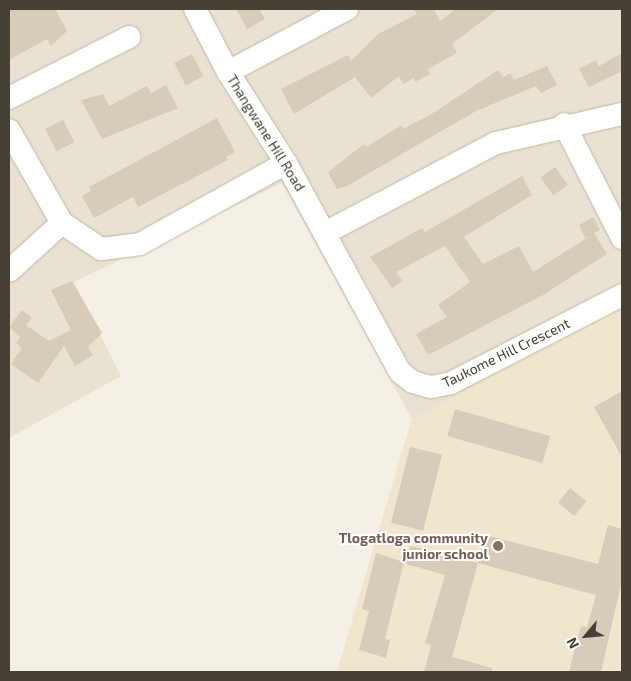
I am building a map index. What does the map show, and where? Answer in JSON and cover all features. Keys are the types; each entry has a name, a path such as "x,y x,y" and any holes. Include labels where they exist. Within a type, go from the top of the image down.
{"street":[{"name":"Thangwane Hill Road","path":"195,9 228,72 286,163 338,256"},
{"path":"228,72 346,9"},
{"path":"9,98 129,37"},
{"path":"325,233 496,143 564,124 622,114"},
{"path":"564,124 622,238"},
{"path":"9,130 62,223 101,249 140,244 286,163"},
{"path":"9,271 62,223"},
{"name":"Taukome Hill Crescent","path":"338,256 400,372 431,388 451,383 622,295"}],"shaded area":[{"path":"9,9 622,9 622,672 337,672 412,419 282,183 74,282 121,376 9,438"},
{"name":"Tlogatloga community junior school","path":"622,305 622,672 337,672 412,419"}],"building":[{"path":"9,9 55,9 67,31 51,46 47,39 9,60"},
{"path":"236,9 259,9 265,19 247,29"},
{"path":"414,9 434,9 440,21 455,9 498,9 452,44 457,53 428,69 430,74 415,82 414,78 403,84 399,76 371,98 355,77 294,114 281,89 348,55 351,61 378,34 417,14"},
{"path":"622,53 622,71 589,87 579,69 596,60 599,66"},
{"path":"192,54 203,76 186,85 174,63"},
{"path":"547,66 557,85 541,93 536,86 476,111 347,186 337,189 328,172 364,144 366,147 402,125 403,129 430,115 498,70 503,77 510,73 514,80"},
{"path":"166,85 178,108 102,139 81,100 103,94 109,106 147,86 151,93"},
{"path":"217,118 235,152 226,157 228,160 138,207 133,197 94,218 82,196 91,191 89,187"},
{"path":"63,120 74,142 57,151 45,129"},
{"path":"555,167 568,185 553,195 540,178"},
{"path":"522,176 532,195 464,237 483,264 519,246 533,272 590,236 585,238 579,225 593,217 600,230 594,233 607,254 543,295 428,355 416,334 447,317 438,305 470,282 445,246 396,272 403,281 392,288 370,257 422,228 425,232"},
{"path":"72,281 102,333 88,347 93,355 75,366 64,346 38,383 11,364 22,348 16,343 20,337 9,327 22,310 32,318 26,325 49,341 71,330 51,290"},
{"path":"622,391 622,457 594,407"},
{"path":"455,409 550,436 542,463 447,436"},
{"path":"410,447 442,455 423,531 391,523"},
{"path":"570,488 586,501 574,516 558,503"},
{"path":"608,525 622,529 622,580 601,672 569,672 581,626 587,627 596,595 478,563 485,535 598,564"},
{"path":"410,546 478,563 452,657 492,668 492,672 424,672 431,645 425,643 445,575 406,564"},
{"path":"376,553 404,562 385,639 390,640 386,658 359,650 369,611 362,609"}],"place":[{"name":"Tlogatloga community junior school","path":"498,546"}]}
